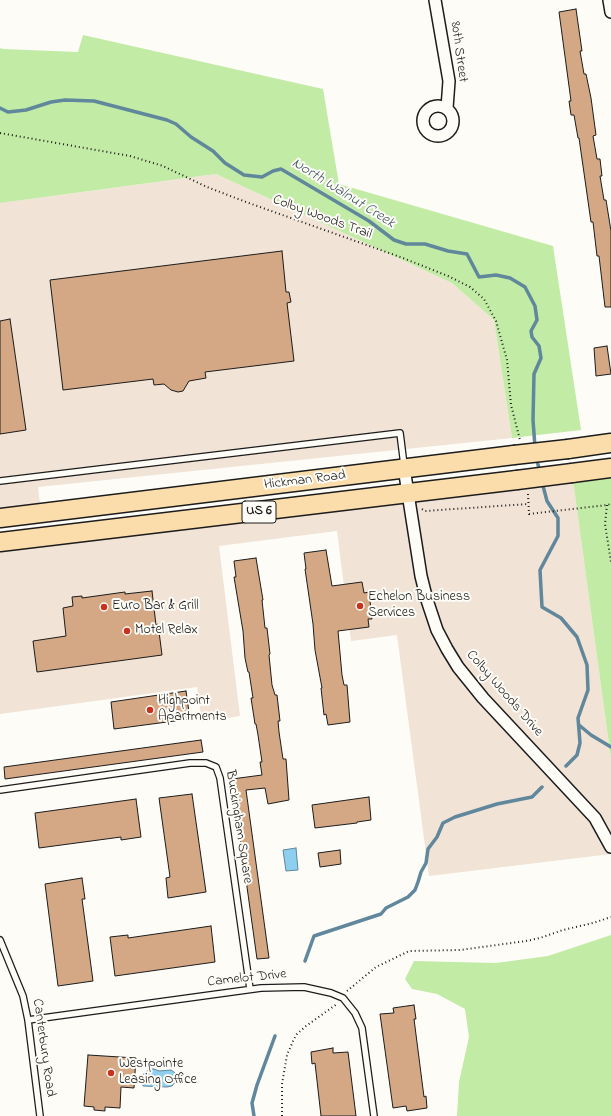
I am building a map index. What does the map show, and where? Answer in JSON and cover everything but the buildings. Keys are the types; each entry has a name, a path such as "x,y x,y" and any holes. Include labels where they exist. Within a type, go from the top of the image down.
{"main road":[{"name":"Hickman Road","path":"0,518 404,468 518,449 568,449 611,443"},
{"name":"Hickman Road","path":"0,542 408,494 522,485 572,473 611,468"}],"street":[{"name":"80th Street","path":"435,0 449,81 447,108"},
{"path":"609,0 611,12"},
{"name":"Colby Woods Drive","path":"404,468 425,594 437,630 447,649 458,667 483,698 595,818 611,847"}],"lane":[{"path":"0,480 400,433 404,468"},
{"name":"Buckingham Square","path":"0,790 190,763 206,763 216,767 220,778 250,989"},
{"name":"Canterbury Road","path":"0,940 23,996 28,1020 40,1116"},
{"name":"Camelot Drive","path":"28,1020 250,989 278,987 304,987 331,993 343,998"},
{"path":"343,998 355,1013 362,1028 374,1116"}],"path":[{"name":"Colby Woods Trail","path":"0,133 130,156 163,166 207,187 404,258 448,276 470,287 484,299 496,321 507,360 511,405 518,449"},
{"path":"522,485 530,514 611,504"},
{"path":"421,508 426,511 528,504"},
{"path":"607,505 606,524 611,562"},
{"path":"282,1116 282,1084 287,1056 297,1034 335,1006 343,998 346,991 384,962 409,951 460,950 526,941 611,917"}],"shaded area":[{"path":"216,174 452,283 494,320 512,438 38,487 41,513 0,518 0,203"},
{"path":"572,473 611,759 611,854 429,876 397,635 351,641 337,531 219,546 240,716 202,722 197,687 0,714 0,542"}],"green space":[{"path":"83,35 323,89 339,184 553,246 581,430 512,438 494,320 452,283 216,174 0,203 0,48 78,52"},
{"path":"611,468 611,759 572,473"},
{"path":"611,935 611,1116 457,1116 459,1082 469,1037 465,1009 437,994 412,989 405,979 414,961 496,963 548,956"}],"water":[{"path":"296,848 298,870 286,871 283,850"},
{"path":"150,1069 159,1071 171,1070 177,1075 176,1081 172,1086 167,1087 143,1086 142,1083 144,1073"}],"waterway":[{"name":"North Walnut Creek","path":"0,108 8,112 26,110 51,102 65,100 94,101 167,120 176,124 191,137 213,151 225,163 244,175 262,177 273,171 281,169 369,221 394,240 406,244 425,244 448,251 467,254 479,277 496,275 510,278 525,287 535,306 537,320 531,331 532,337 539,346 541,358 534,374 533,420 535,447"},
{"name":"North Walnut Creek","path":"536,457 540,472"},
{"name":"North Walnut Creek","path":"542,482 547,501 558,518 558,536 540,570 542,607 561,618 577,637 587,665 588,690 578,718 580,743 577,755 566,766"},
{"name":"North Walnut Creek","path":"579,725 591,735 611,747"},
{"path":"305,961 314,936 381,914 386,908 408,897 415,890 421,872 426,863 428,849 437,837 443,823 455,817 497,804 532,797 542,787"},
{"path":"254,1116 252,1103 275,1036"}],"place":[{"name":"Echelon Business Services","path":"360,606"},
{"name":"Euro Bar & Grill","path":"104,607"},
{"name":"Motel Relax","path":"127,631"},
{"name":"Highpoint Apartments","path":"150,710"},
{"name":"Westpointe Leasing Office","path":"111,1073"}]}
